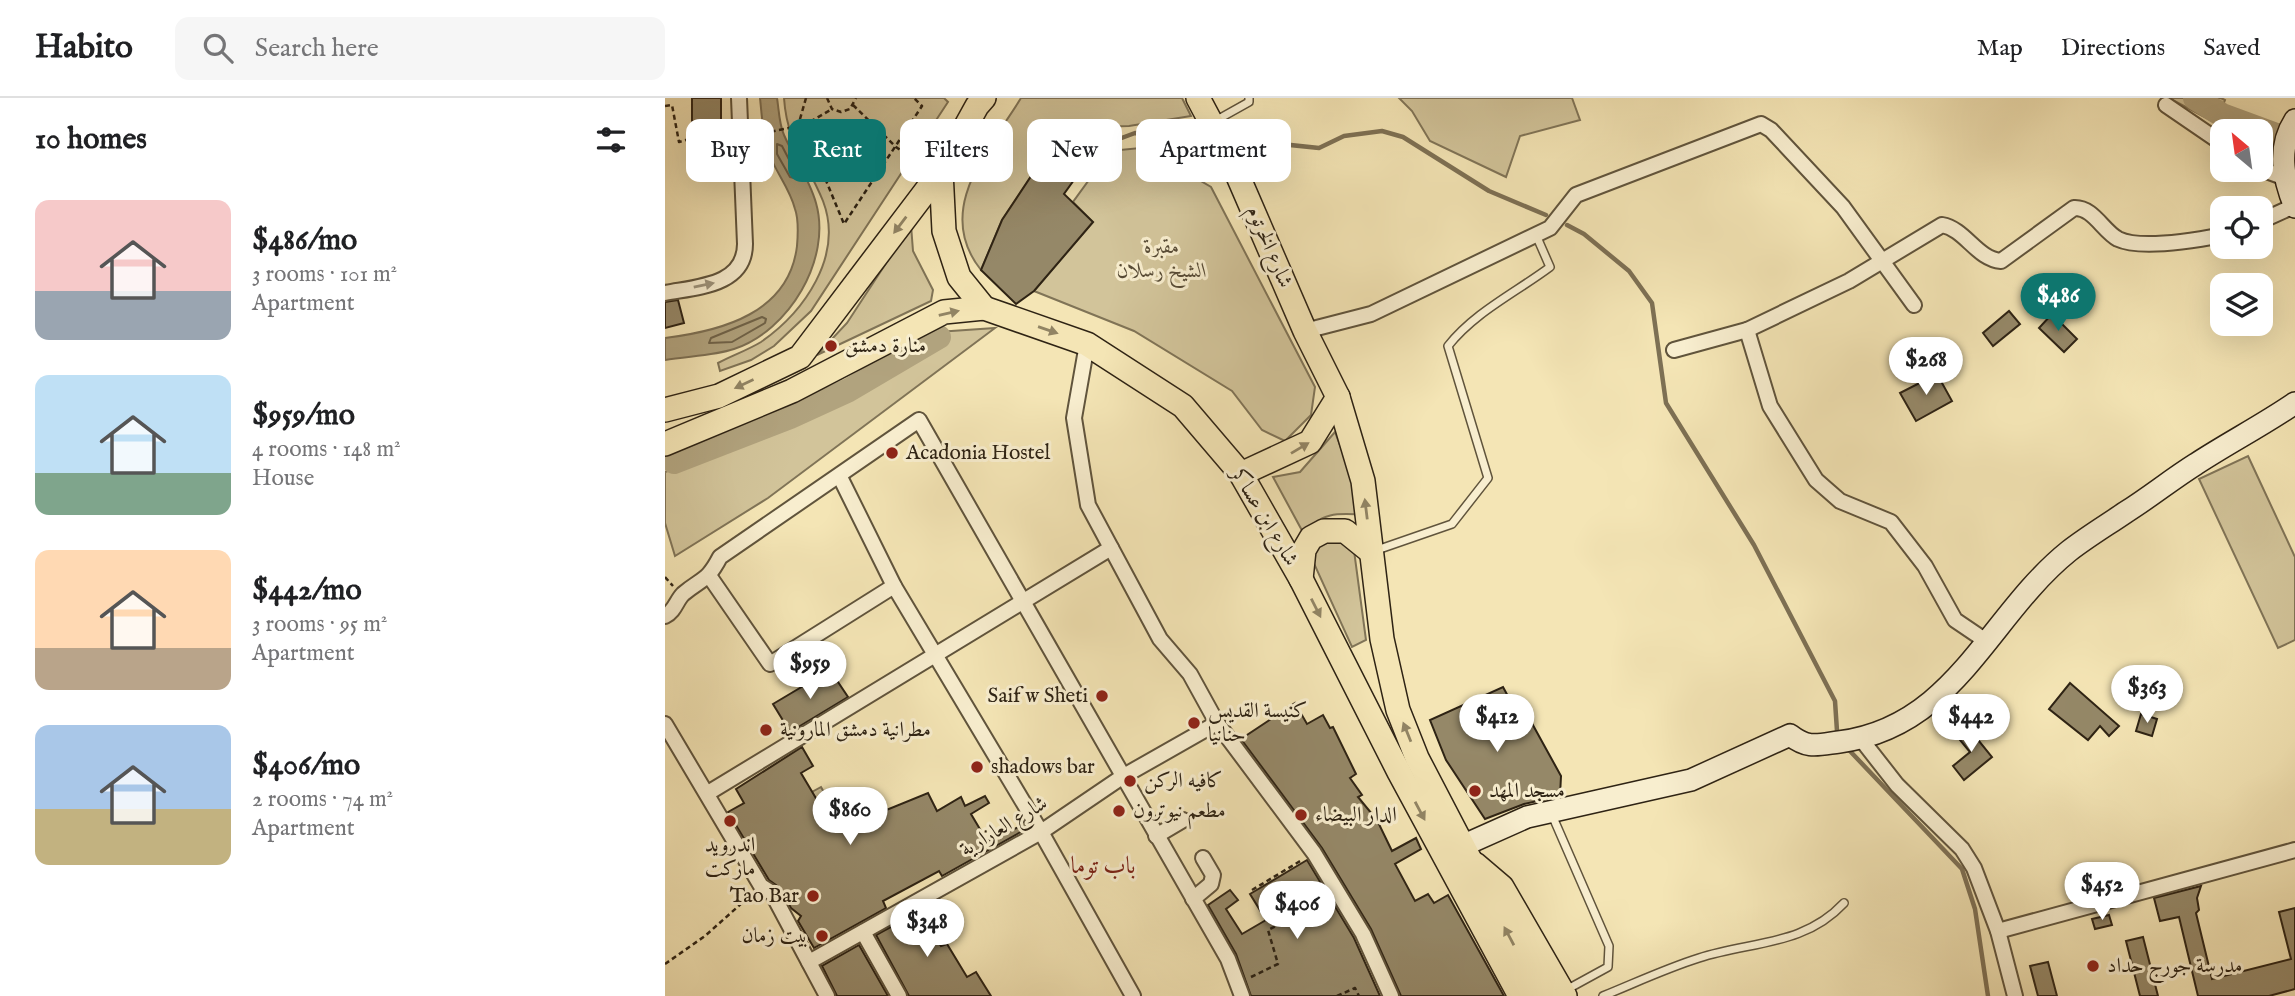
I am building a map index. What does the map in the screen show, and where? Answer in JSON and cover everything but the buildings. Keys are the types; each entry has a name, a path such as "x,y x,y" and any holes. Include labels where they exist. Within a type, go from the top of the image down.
{"main road":[{"name":"شارع الخرتوم","path":"1198,98 1210,119"},
{"path":"968,119 977,101"},
{"path":"665,410 719,396 800,357 933,182"},
{"path":"942,182 944,231 959,277 984,308"},
{"name":"شارع الخرتوم","path":"1241,182 1305,331 1338,397"},
{"name":"شارع ابن عساكر","path":"665,444 792,391 944,312 984,308 1087,344 1183,405 1241,474 1301,579 1399,772 1520,996"},
{"path":"1338,397 1363,481 1382,639 1398,710 1417,758 1465,853 1556,995"},
{"path":"1241,474 1310,442 1338,397"},
{"path":"1301,579 1304,550 1311,538 1324,531 1345,531 1371,552"}],"street":[{"path":"739,98 740,119"},
{"path":"2166,105 2210,135"},
{"path":"1305,331 1371,314 1550,228 1576,195 1761,124 1771,130 1843,207 1914,305"},
{"path":"2273,216 2295,207 2284,174 2291,126"},
{"path":"2273,173 2280,176 2284,174"},
{"path":"665,293 717,282 728,278 739,267 745,244 742,182"},
{"path":"1674,350 1747,330 1849,281 1942,225 1952,226 1988,257 2001,261 2074,208 2085,210 2115,238 2134,244 2210,236"},
{"path":"1747,330 1770,406 1816,481 1825,492 1840,501 1891,522 1925,566 1955,620 1989,643"},
{"path":"1087,344 1074,418 1088,505 1160,639 1191,674 1217,723 1314,853 1363,934 1391,996"},
{"path":"1465,853 1507,824 1550,811 1691,780 1790,735 1803,745 1861,739 1890,728 1929,704 1955,682 1989,643 2029,587 2071,549 2192,466 2295,403"},
{"path":"665,616 672,613 682,595 710,577 720,557 840,477 919,420 1228,959 1239,990"},
{"path":"840,477 894,586 1041,832 1133,996"},
{"path":"708,793 1111,548"},
{"path":"710,577 769,664 894,586"},
{"name":"شارع العازارية","path":"809,962 1041,832 1122,777 1217,723"},
{"path":"665,724 761,886 772,893 827,996"},
{"path":"1861,739 1897,785 1962,849 1983,887 2015,996"},
{"path":"1156,836 1183,820"},
{"path":"1998,931 2295,850"},
{"path":"1193,899 1211,884 1213,875 1203,858"},
{"path":"863,932 899,996"}],"lane":[{"path":"1219,119 1249,102 1249,98"},
{"path":"1371,552 1451,524 1488,478 1448,346 1462,328 1550,267 1536,235"},
{"path":"1550,811 1609,946 1608,967 1556,995"},
{"path":"1603,996 1700,957 1804,933 1822,924 1844,903"}],"path":[{"path":"800,119 806,98"},
{"path":"827,98 832,108 841,112 853,105 856,98"},
{"path":"886,161 922,106 914,98"},
{"path":"665,106 672,105 679,142 686,141"},
{"path":"853,105 900,150"},
{"path":"813,119 832,108"},
{"path":"826,182 844,225 872,182"},
{"path":"1252,890 1314,853"},
{"path":"665,964 705,936 761,886"},
{"path":"1239,990 1278,964 1268,930 1290,919 1286,908"},
{"path":"1337,996 1355,988 1359,996"}],"green space":[{"path":"784,98 944,98 948,102 937,119 900,119 900,175 811,311 774,346 751,360 720,371 718,363 751,348 777,330 805,299 816,281 824,262 828,222 814,182 886,182 886,119 788,119 788,123"},
{"path":"1021,98 1182,98 1191,116 1136,119 1136,125 1122,126 1122,119 1027,119 1028,182 1002,220 981,270 968,248 962,225 964,203 971,182 1013,182 1013,119 1007,119"},
{"path":"1399,98 1572,98 1580,120 1520,136 1506,177 1430,141 1412,111"},
{"path":"2169,98 2225,100 2218,119 2210,120"},
{"name":"مقبرة الشيخ رسلان","path":"1136,148 1136,182 1202,182 1211,187 1315,387 1311,415 1285,441 1262,430 1232,391 1134,331 1034,291 1093,222 1073,202 1088,182 1122,182 1122,150"},
{"path":"911,225 913,251 933,290 931,301 817,355 847,323"},
{"path":"995,328 768,498 675,556 665,523 665,472 782,428 841,400 937,332"},
{"path":"1335,432 1366,515 1331,515 1316,522 1305,536 1273,477 1300,472"},
{"path":"2248,456 2295,557 2295,640 2278,648 2199,479"},
{"path":"1339,539 1353,543 1366,640 1352,647 1311,557 1320,545"},
{"path":"821,787 846,832 831,840 812,792"}],"water":[{"path":"760,98 777,98 782,131 788,144 788,182 807,182 816,203 818,247 812,269 788,310 754,340 734,349 709,355 665,360 665,338 709,330 749,314 767,303 781,288 791,269 797,246 797,218 790,195 774,165 774,119 762,119"}],"waterway":[{"path":"2195,98 2222,115 2295,142"},
{"path":"1291,145 1319,148 1344,136 1382,131 1403,137 1489,191 1546,215"},
{"path":"1122,138 1136,133"},
{"path":"1567,225 1584,234 1629,271 1652,303 1666,403 1754,545 1835,701 1837,731"},
{"path":"674,462 790,417 849,390 939,337"},
{"path":"1849,750 1962,869 1975,909 1988,996"}],"place":[{"name":"منارة دمشق","path":"831,346"},
{"name":"Acadonia Hostel","path":"892,453"},
{"name":"Saif w Sheti","path":"1102,696"},
{"name":"كنيسة القديس حنانيا","path":"1194,723"},
{"name":"مطرانية دمشق المارونية","path":"766,730"},
{"name":"shadows bar","path":"977,767"},
{"name":"كافيه الركن","path":"1130,781"},
{"name":"مسجد المهد","path":"1475,791"},
{"name":"مطعم نيوترون","path":"1119,811"},
{"name":"الدار البيضاء","path":"1301,815"},
{"name":"اندرويد ماركت","path":"730,821"},
{"name":"Tao Bar","path":"813,896"},
{"name":"بيت زمان","path":"822,936"},
{"name":"مدرسة جورج حداد","path":"2093,966"}],"district":[{"name":"باب توما","path":"1103,866"}]}
